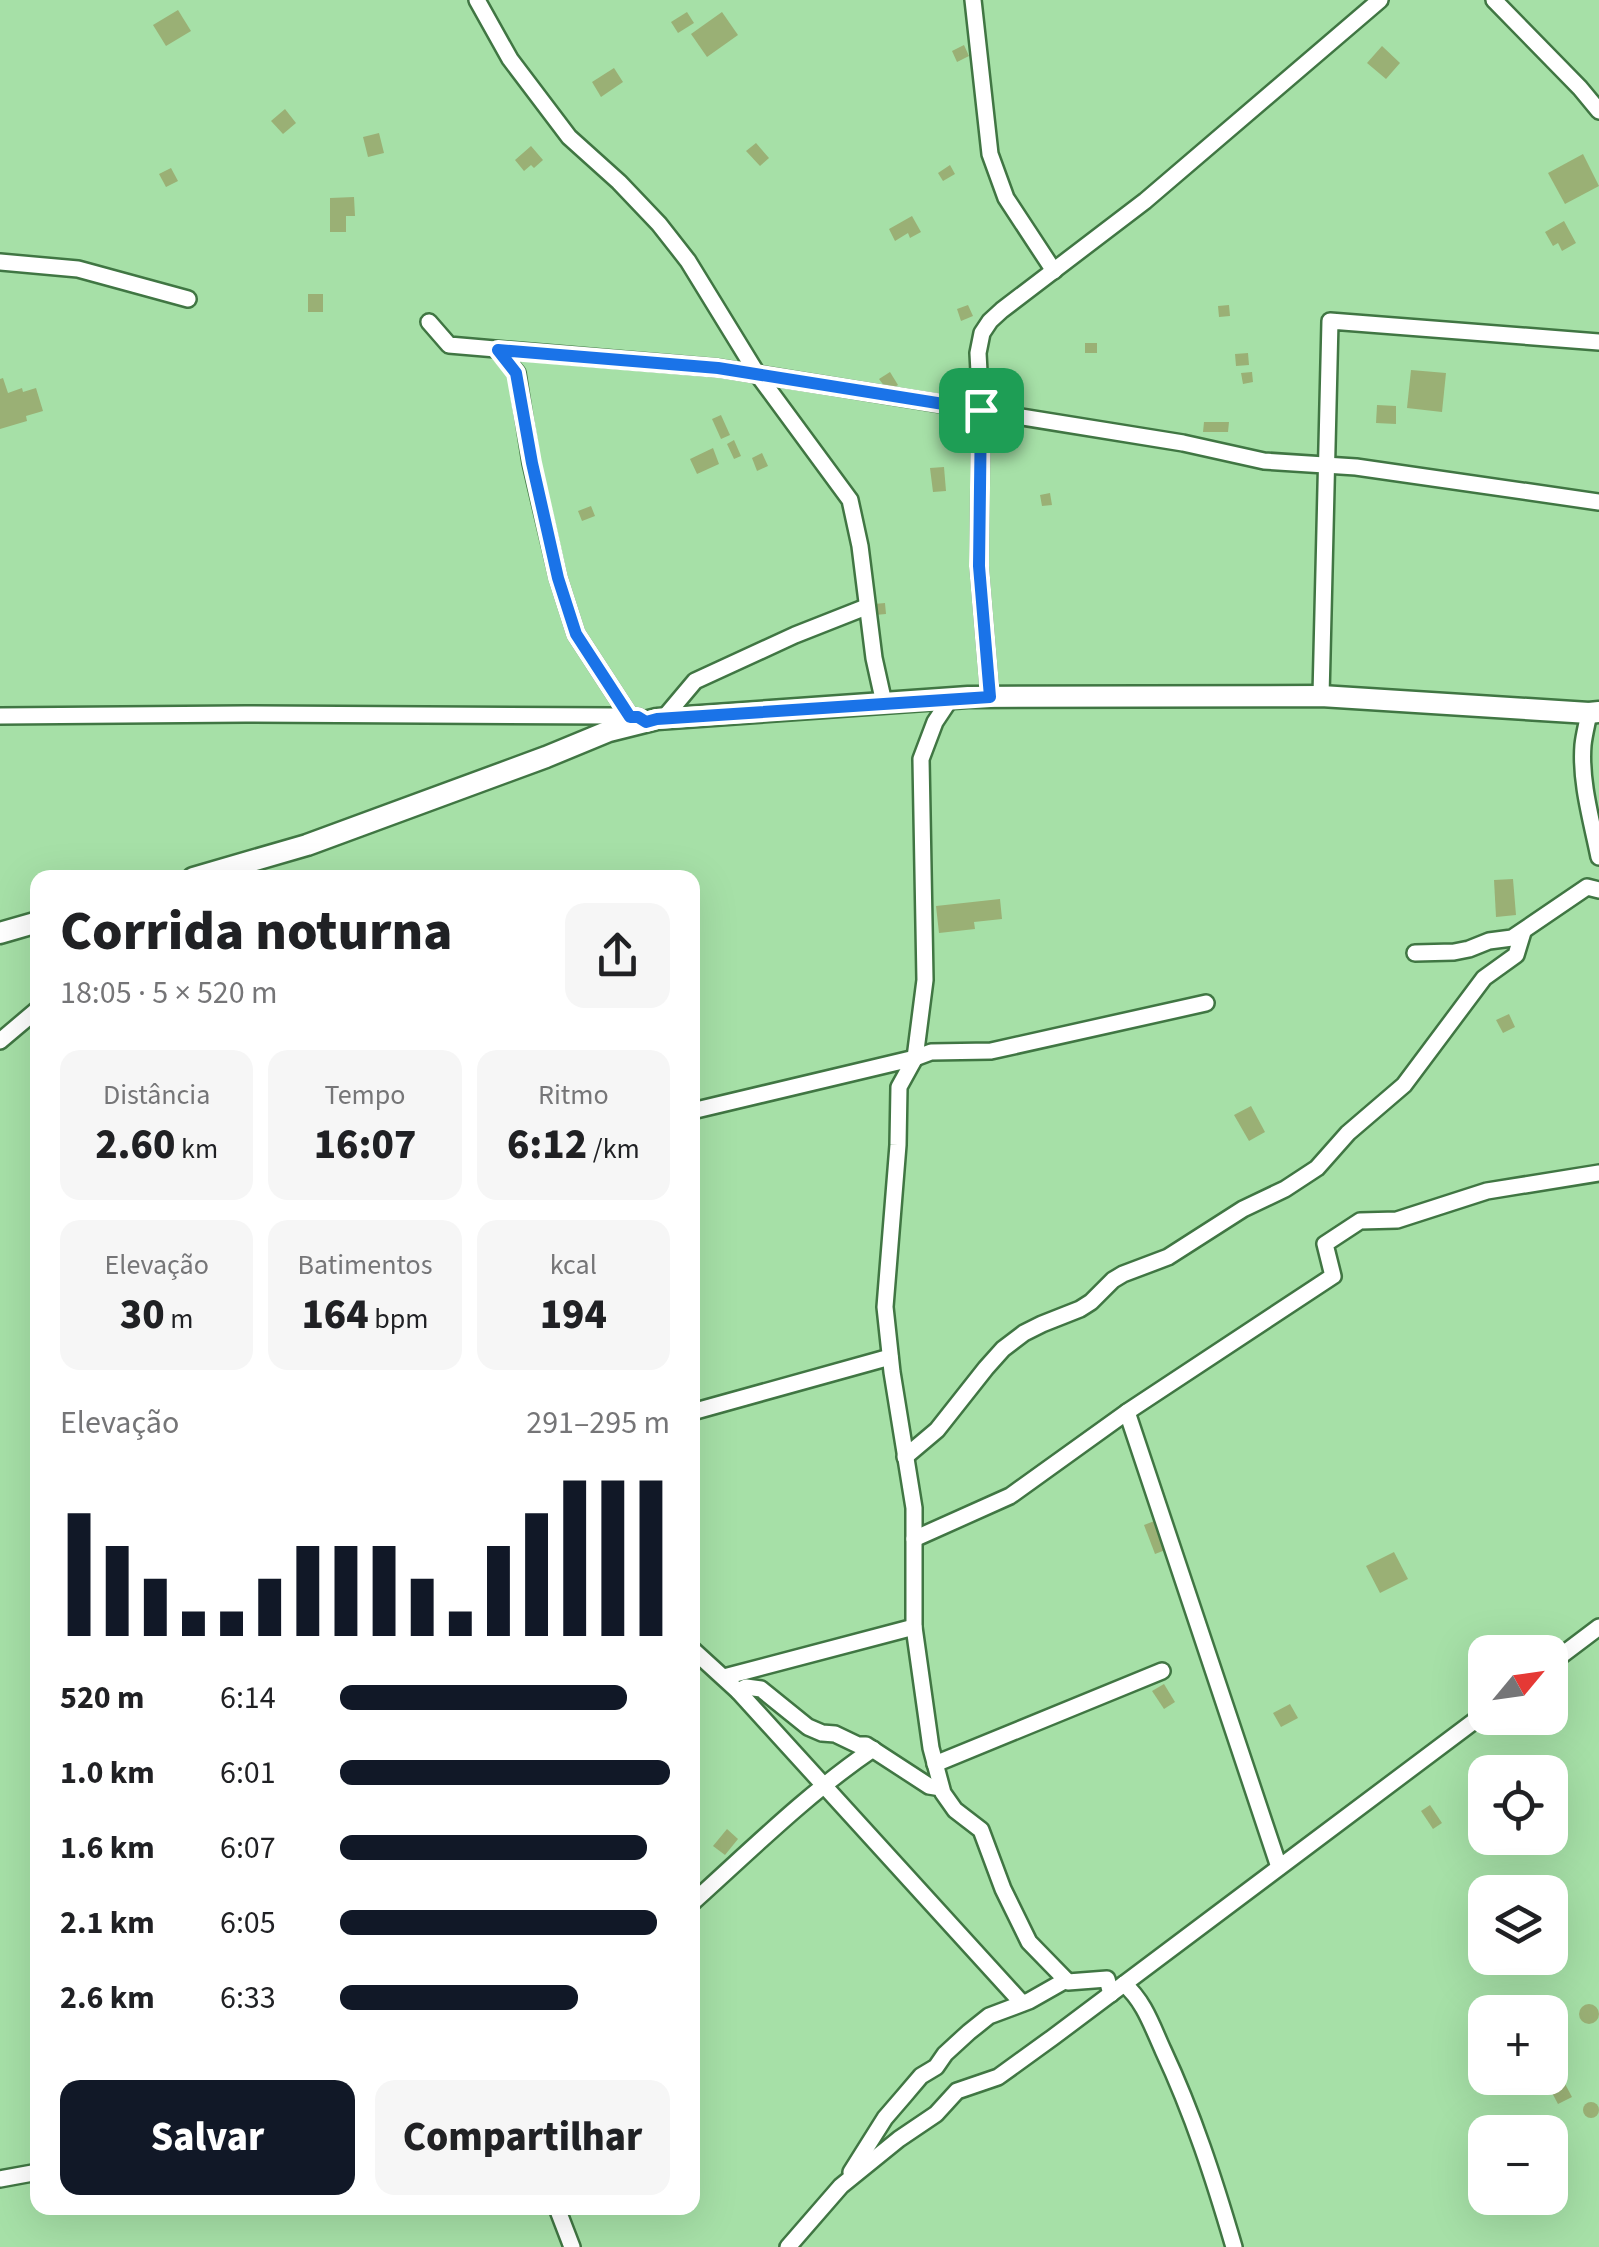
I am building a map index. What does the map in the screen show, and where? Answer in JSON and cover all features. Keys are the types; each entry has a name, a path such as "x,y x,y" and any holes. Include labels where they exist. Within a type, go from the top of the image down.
{"street":[{"path":"477,0 510,59 570,137 620,182 688,261 758,376 850,500 884,703"},
{"path":"972,0 990,154 1006,198 1054,270"},
{"path":"990,697 979,566 978,353 982,333 1002,310 1145,202 1380,0"},
{"path":"1494,0 1599,111"},
{"path":"0,262 78,269 188,299"},
{"path":"1321,696 1330,321 1599,342"},
{"path":"429,322 450,345 718,368 1182,443 1264,462 1327,465 1599,502"},
{"path":"498,350 516,373 544,520 576,634 646,719"},
{"path":"240,870 646,719 695,680 866,607"},
{"path":"0,716 265,714 646,719 951,698 1321,696 1594,713 1583,748 1584,776 1599,857"},
{"path":"951,698 935,722 921,759 926,980 915,1058 899,1087 885,1308 914,1508 914,1626 934,1764 942,1793 955,1810 981,1830 1003,1890 1029,1942 1066,1980 1107,1978 1117,1989 1138,1996 1202,2141 1234,2247"},
{"path":"1415,953 1469,950 1490,941 1512,938 1586,888 1599,890"},
{"path":"0,932 30,924"},
{"path":"905,1457 937,1430 1003,1349 1024,1334 1080,1309 1112,1280 1168,1256 1243,1209 1286,1190 1317,1168 1348,1133 1404,1084 1484,978 1516,955 1523,932"},
{"path":"700,1109 931,1052 991,1051 1206,1004"},
{"path":"0,1042 30,1016"},
{"path":"914,1539 1010,1496 1126,1412 1333,1276 1325,1244 1360,1221 1397,1220 1486,1191 1599,1173"},
{"path":"700,1410 890,1356"},
{"path":"1126,1412 1280,1867"},
{"path":"724,1677 914,1626"},
{"path":"1568,1650 1599,1627"},
{"path":"700,1655 1022,2003"},
{"path":"934,1764 1162,1672"},
{"path":"738,1692 762,1688 808,1727 835,1734 858,1746 866,1745 929,1786 941,1788"},
{"path":"788,2247 842,2186 936,2114 957,2091 998,2076 1468,1725"},
{"path":"700,1896 823,1785 873,1749"},
{"path":"842,2186 885,2118 921,2076 936,2067 945,2054 989,2016 1066,1980"},
{"path":"0,2179 30,2173"},
{"path":"559,2215 572,2247"}],"building":[{"path":"178,10 191,31 166,46 153,25"},
{"path":"687,12 694,23 678,33 671,22"},
{"path":"722,12 738,35 707,57 691,34"},
{"path":"964,45 969,56 957,62 952,51"},
{"path":"1382,46 1400,63 1386,79 1367,63"},
{"path":"614,68 623,82 601,97 592,82"},
{"path":"285,109 296,123 283,134 271,121"},
{"path":"379,133 384,153 368,157 363,137"},
{"path":"756,143 769,158 760,166 746,151"},
{"path":"531,146 543,160 524,171 515,160"},
{"path":"1583,154 1599,186 1565,204 1548,173"},
{"path":"950,165 955,174 943,181 938,173"},
{"path":"171,168 178,181 166,187 159,174"},
{"path":"354,197 355,216 346,216 346,232 330,232 330,198"},
{"path":"912,216 921,232 910,238 908,233 895,241 889,229"},
{"path":"1564,221 1576,243 1562,251 1558,243 1553,246 1545,232"},
{"path":"308,294 323,294 323,312 308,312"},
{"path":"968,305 973,316 961,321 957,309"},
{"path":"1229,305 1230,316 1219,317 1218,306"},
{"path":"1085,343 1097,343 1097,353 1085,353"},
{"path":"1248,353 1249,365 1236,366 1235,354"},
{"path":"1411,370 1446,373 1442,412 1407,408"},
{"path":"890,372 898,385 888,391 879,379"},
{"path":"1252,372 1253,382 1243,384 1241,373"},
{"path":"3,378 8,393 36,388 43,411 26,416 27,421 0,429"},
{"path":"1377,405 1396,406 1396,424 1376,423"},
{"path":"721,415 730,435 721,439 712,419"},
{"path":"1204,422 1229,422 1228,432 1203,432"},
{"path":"734,440 741,456 734,459 727,444"},
{"path":"713,448 719,464 697,474 690,459"},
{"path":"762,453 768,466 757,471 752,458"},
{"path":"944,467 946,491 933,492 930,468"},
{"path":"1050,493 1052,505 1042,506 1040,495"},
{"path":"591,506 595,516 582,521 578,511"},
{"path":"885,603 886,614 875,615 874,604"},
{"path":"1513,879 1516,915 1496,917 1494,880"},
{"path":"1000,899 1002,919 974,922 975,929 939,933 936,906"},
{"path":"1509,1014 1515,1027 1503,1033 1496,1020"},
{"path":"1251,1106 1265,1132 1249,1141 1234,1115"},
{"path":"1157,1520 1168,1549 1155,1554 1144,1525"},
{"path":"1394,1552 1408,1579 1380,1593 1366,1566"},
{"path":"1164,1684 1175,1702 1164,1709 1152,1691"},
{"path":"1290,1704 1298,1718 1281,1727 1273,1713"},
{"path":"1430,1805 1442,1823 1433,1829 1421,1811"},
{"path":"727,1829 738,1839 725,1855 713,1846"},
{"path":"1589,2004 1599,2014 1589,2024 1579,2014"},
{"path":"1568,2090 1572,2097 1558,2104 1553,2095 1568,2095"},
{"path":"1591,2102 1599,2110 1591,2118 1583,2110"}],"route":[{"path":"498,350 718,368 981,410 979,566 990,697 646,722 630,717 576,634 558,578 516,373 498,350"}]}
